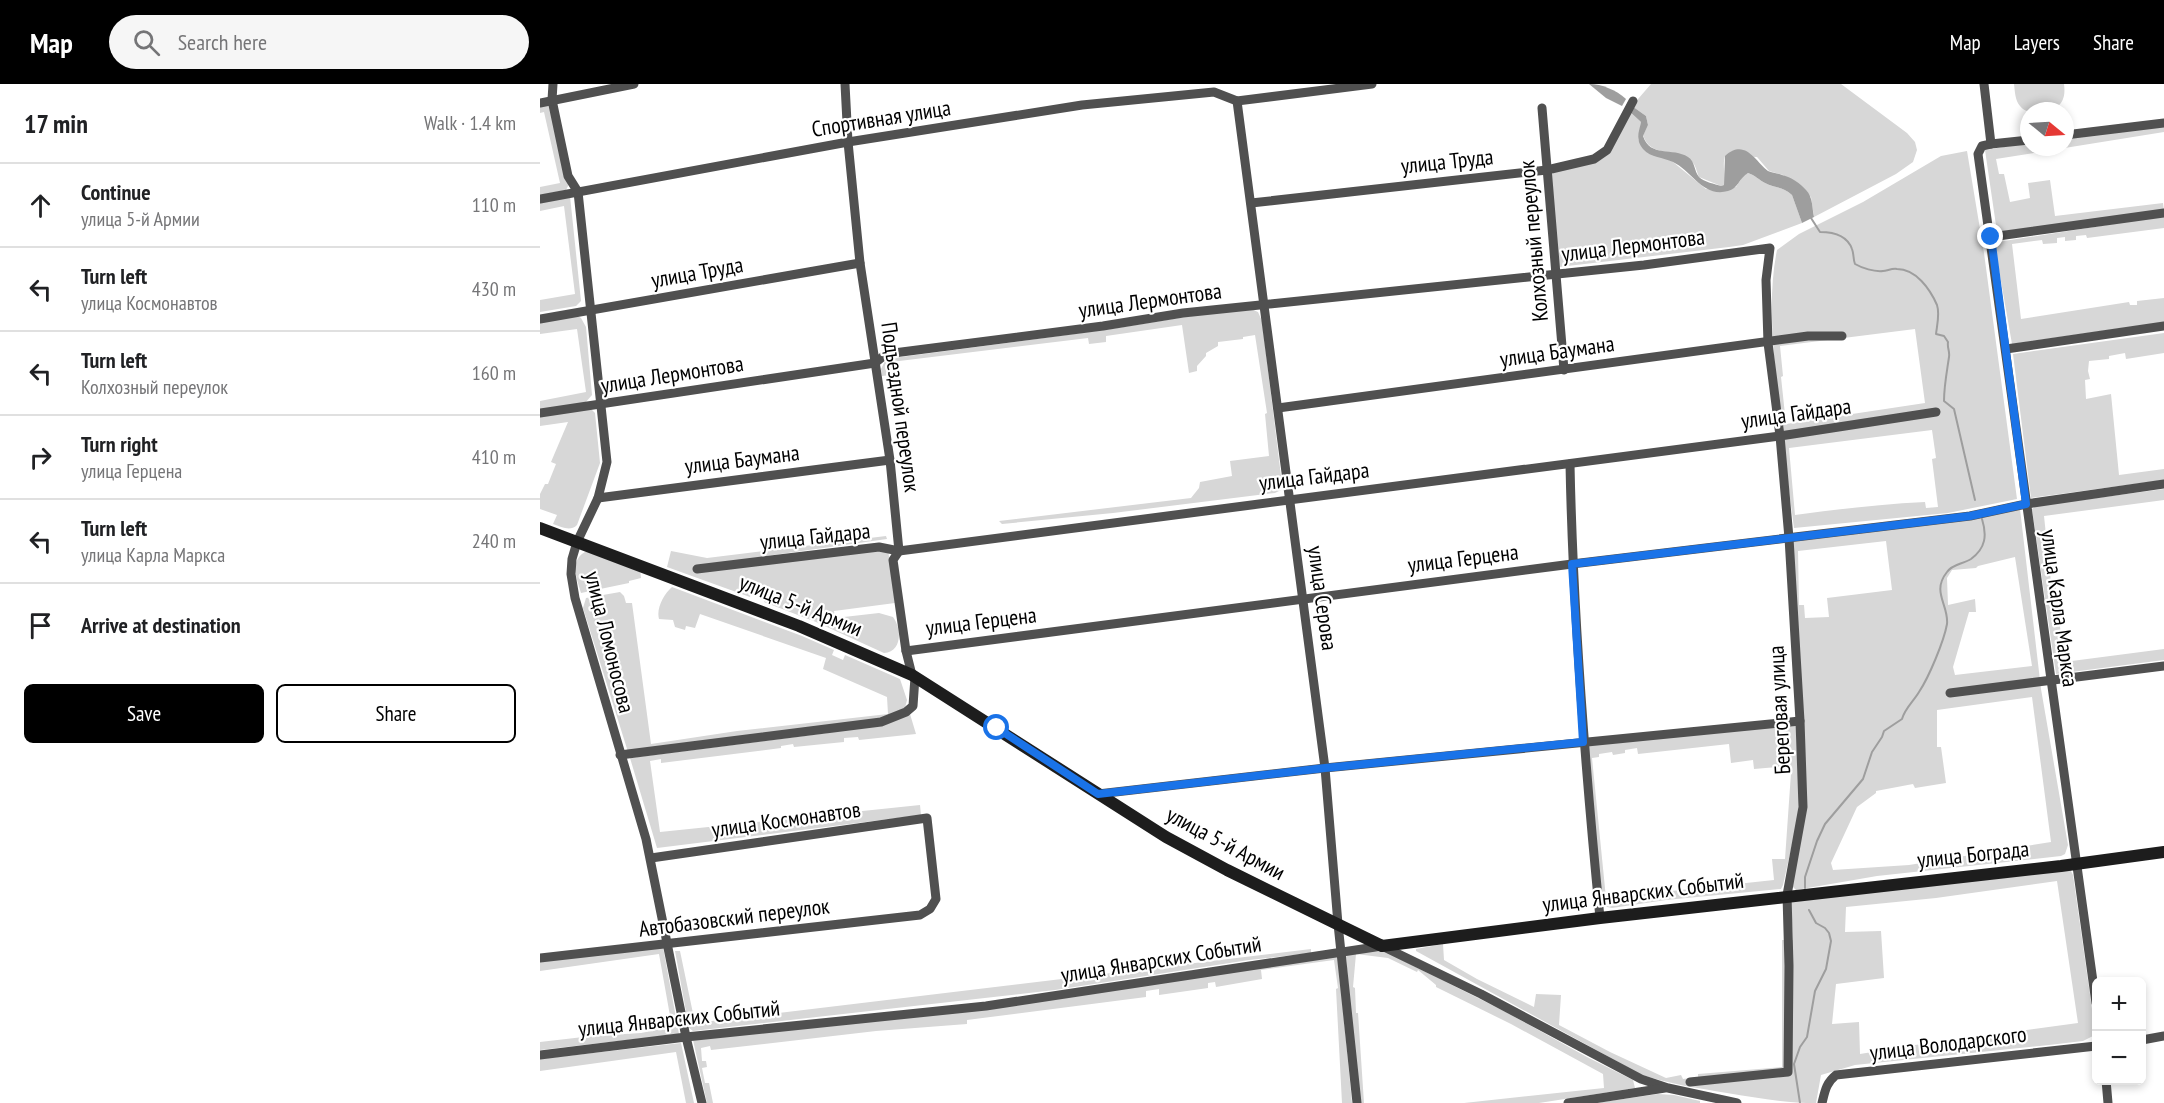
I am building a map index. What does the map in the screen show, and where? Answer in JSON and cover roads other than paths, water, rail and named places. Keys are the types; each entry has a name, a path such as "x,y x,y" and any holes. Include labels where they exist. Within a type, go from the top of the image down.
{"street":[{"name":"улица Ломоносова","path":"553,84 552,100 568,176 578,192 607,462 598,498 576,542 571,574 575,598 651,858 686,1037 702,1103"},
{"path":"540,103 634,84"},
{"name":"Подъездной переулок","path":"845,84 848,142 860,263 890,460 899,551 893,560 906,651 913,676"},
{"name":"Спортивная улица","path":"540,199 848,142 1116,102 1214,92 1237,100 1372,84"},
{"path":"1984,84 1991,144 2020,141"},
{"name":"улица Серова","path":"1237,100 1325,768 1338,924 1357,1103"},
{"name":"улица Труда","path":"1251,203 1547,170 1594,159 1607,150 1633,101"},
{"name":"Колхозный переулок","path":"1542,108 1564,370"},
{"path":"2074,134 2164,123"},
{"name":"улица Карла Маркса","path":"1991,144 1982,146 1978,154 2093,977"},
{"path":"1991,237 2164,213"},
{"name":"улица Лермонтова","path":"540,413 875,363 886,354 1103,327 1183,313 1555,274 1770,248"},
{"name":"Береговая улица","path":"1690,1082 1788,1072 1787,895 1803,807 1789,538 1780,436 1768,343 1766,280 1770,248"},
{"name":"улица Труда","path":"540,319 860,263"},
{"path":"2006,349 2164,326"},
{"name":"улица Баумана","path":"1278,408 1808,336 1842,336"},
{"name":"улица Гайдара","path":"697,569 879,547 899,551 1780,436 1936,412"},
{"name":"улица Баумана","path":"598,498 890,460"},
{"path":"1570,464 1572,564 1583,742 1600,918"},
{"name":"улица Герцена","path":"906,651 1303,598 1970,516 2026,504 2164,484"},
{"name":"улица 5-й Армии","path":"540,528 799,626 913,676 1166,837 1217,864 1481,994 1641,1080 1704,1099 1737,1103"},
{"path":"1950,693 2164,666"},
{"path":"620,755 881,722 906,712 913,706 913,676"},
{"path":"1098,794 1325,768 1800,721"},
{"name":"улица Космонавтов","path":"651,858 927,818 936,899 930,909"},
{"name":"улица Бограда","path":"1787,895 2077,864 2164,852"},
{"name":"улица Январских Событий","path":"540,1055 686,1037 986,1006 1382,946 1787,895"},
{"name":"Автобазовский переулок","path":"540,958 920,915 930,909"},
{"path":"2146,1039 2164,1036"},
{"name":"улица Володарского","path":"1822,1103 1826,1086 1836,1075 2092,1047"},
{"path":"2106,1085 2108,1103"},
{"path":"1568,1103 1668,1088"}],"waterway":[{"path":"1811,218 1820,232 1834,234 1847,240 1852,249 1855,264 1876,271 1895,269 1910,272 1921,281 1937,305 1936,334 1944,336 1948,342 1949,355 1944,401 1954,409 1975,500"},
{"path":"1805,888 1805,877 1825,824 1863,779 1872,752 1884,731 1902,719 1927,677 1947,624 1940,592 1942,579 1952,567 1971,559 1980,550 1985,536 1982,519"},
{"path":"1800,1103 1794,1064 1800,1047 1807,1037 1815,991 1826,969 1831,941 1829,933 1816,923 1809,910"}]}
